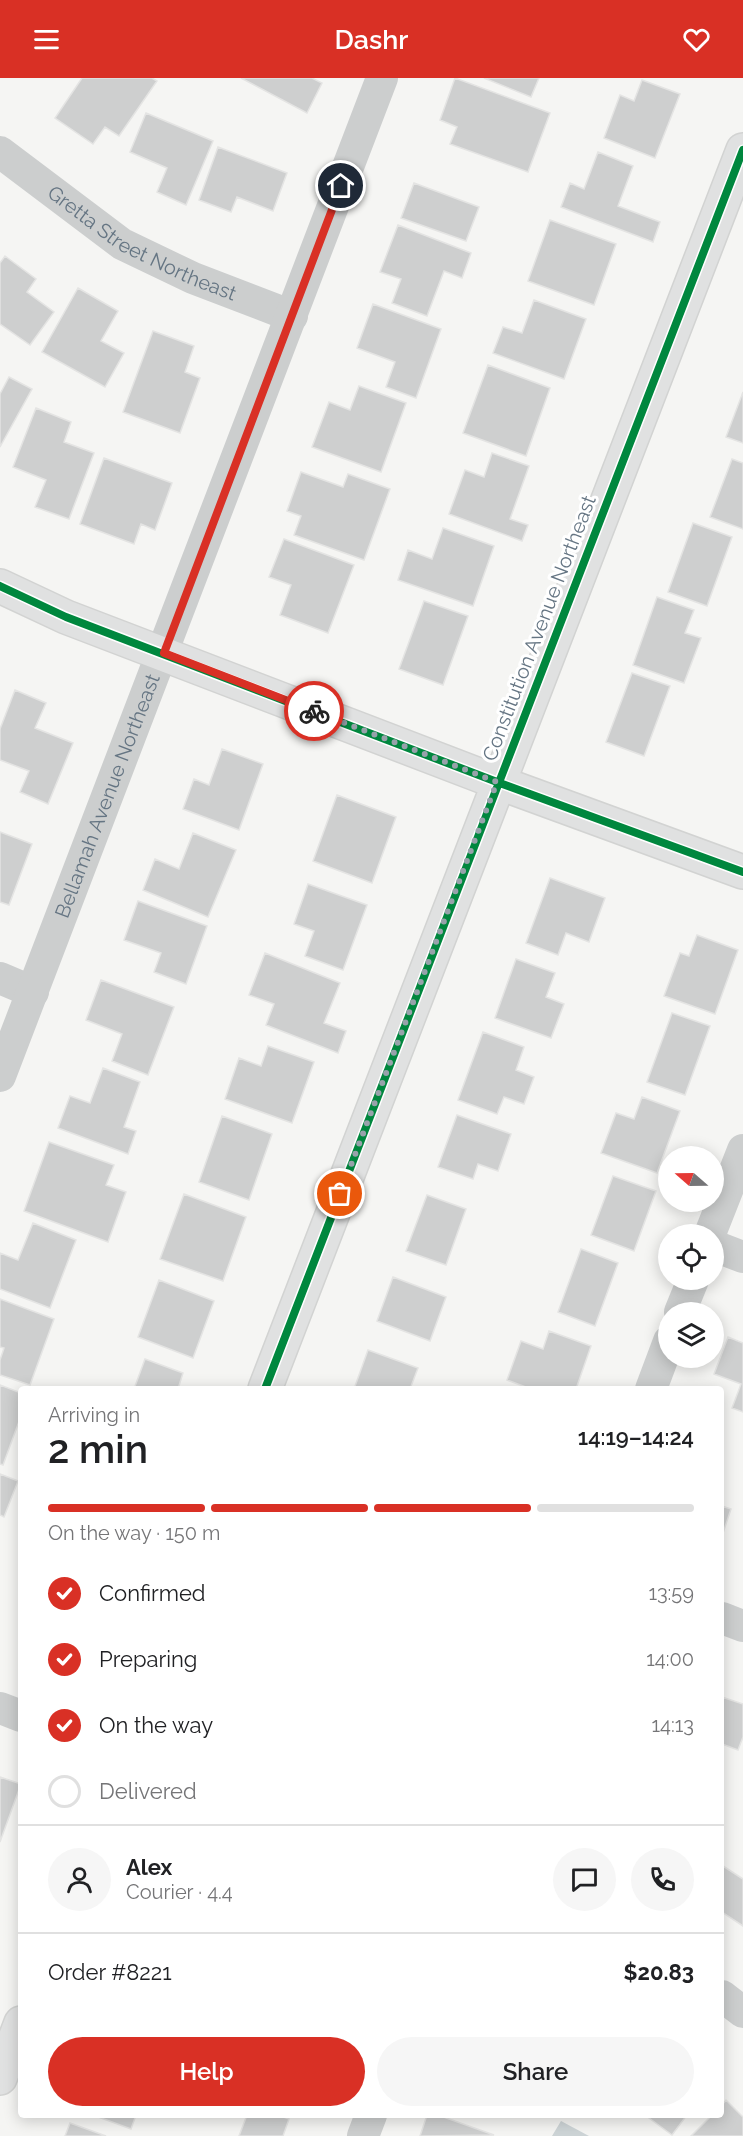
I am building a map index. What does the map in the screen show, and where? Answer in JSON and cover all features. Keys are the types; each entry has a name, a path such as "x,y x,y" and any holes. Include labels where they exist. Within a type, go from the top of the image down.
{"street":[{"name":"Bellamah Avenue Northeast","path":"0,1076 164,653 382,78"},
{"name":"Constitution Avenue Northeast","path":"266,1386 497,782 743,150"},
{"name":"Gretta Street Northeast","path":"0,152 122,244 193,279 292,316"},
{"path":"0,586 66,617 497,782 743,872"},
{"path":"0,978 33,992"},
{"path":"714,1224 743,1150"},
{"path":"724,1250 743,1257"},
{"path":"652,1386 659,1368"},
{"path":"724,1619 743,1626"},
{"path":"0,1708 18,1715"},
{"path":"724,1998 743,2012"},
{"path":"0,2078 18,2031"},
{"path":"363,2136 370,2118"}],"shaded area":[{"path":"561,2121 589,2136 552,2136"}],"building":[{"path":"82,78 152,78 157,81 119,136 105,127 93,144 55,118"},
{"path":"241,78 312,78 322,83 307,113"},
{"path":"455,78 550,113 528,172 450,144 457,127 440,120"},
{"path":"484,78 539,78 531,97"},
{"path":"642,80 680,94 655,158 604,138 620,95 634,101"},
{"path":"146,113 213,141 186,205 157,192 167,168 130,152"},
{"path":"218,147 287,173 273,211 237,197 231,212 199,200"},
{"path":"598,152 633,166 618,206 660,222 653,242 561,207 570,183 584,189"},
{"path":"414,183 479,207 466,241 401,218"},
{"path":"550,220 616,244 594,305 528,281"},
{"path":"398,225 471,253 462,278 444,271 427,316 392,303 401,279 380,272"},
{"path":"5,256 36,279 27,292 54,312 30,345 0,324 0,263"},
{"path":"78,288 118,311 101,341 124,353 105,387 42,352"},
{"path":"534,300 586,319 564,379 493,353 503,327 522,333"},
{"path":"373,304 441,329 416,398 386,387 395,362 357,348"},
{"path":"153,331 194,346 185,372 200,378 180,433 123,412"},
{"path":"488,365 550,388 526,456 463,433"},
{"path":"9,377 32,389 0,447 0,394"},
{"path":"359,386 406,403 381,472 312,447 329,402 350,410"},
{"path":"743,392 743,443 726,437"},
{"path":"36,408 71,422 64,442 94,453 69,519 35,507 46,480 13,467"},
{"path":"492,453 529,466 510,519 528,525 522,541 449,514 465,470 484,477"},
{"path":"104,458 172,483 155,530 141,524 134,544 80,524"},
{"path":"732,459 743,463 743,529 710,517"},
{"path":"301,472 343,487 348,474 390,489 364,560 294,535 301,516 287,511"},
{"path":"693,523 732,537 707,606 668,592"},
{"path":"443,528 494,546 473,606 398,580 408,550 432,559"},
{"path":"284,539 354,565 328,633 280,615 291,585 269,577"},
{"path":"657,597 694,610 685,633 701,638 684,683 633,665"},
{"path":"424,601 468,616 443,685 399,669"},
{"path":"632,673 670,686 644,756 606,742"},
{"path":"15,690 46,703 35,728 73,743 48,804 20,792 29,771 0,760 0,729"},
{"path":"222,749 263,764 239,830 183,809 194,779 209,785"},
{"path":"337,795 396,817 372,883 313,861"},
{"path":"0,832 32,844 9,905 0,902"},
{"path":"193,833 236,850 208,917 143,890 155,859 179,869"},
{"path":"550,878 605,898 589,942 566,933 558,955 526,943"},
{"path":"308,884 367,905 343,970 305,956 314,931 294,924"},
{"path":"138,901 207,926 186,984 154,972 161,953 124,940"},
{"path":"697,935 738,950 715,1014 664,996 680,953 689,956"},
{"path":"265,953 340,983 324,1023 346,1031 338,1053 266,1025 274,1004 249,995"},
{"path":"516,959 555,973 546,997 564,1004 551,1038 495,1018"},
{"path":"101,980 174,1007 148,1075 112,1061 122,1034 86,1020"},
{"path":"672,1013 710,1026 685,1095 647,1082"},
{"path":"483,1032 524,1047 516,1070 534,1077 524,1104 504,1097 497,1114 458,1100"},
{"path":"268,1046 314,1062 292,1123 225,1099 239,1058 261,1066"},
{"path":"103,1068 140,1082 124,1127 136,1131 128,1154 58,1128 70,1096 90,1103"},
{"path":"642,1097 680,1111 667,1146 658,1146 657,1173 601,1153 616,1113 634,1119"},
{"path":"457,1115 511,1134 498,1171 478,1164 473,1179 438,1167"},
{"path":"222,1116 272,1134 249,1200 199,1182"},
{"path":"49,1142 114,1165 106,1185 126,1192 108,1242 24,1211"},
{"path":"613,1176 656,1191 634,1251 591,1235"},
{"path":"184,1194 246,1217 223,1281 160,1259"},
{"path":"427,1195 466,1209 446,1265 406,1251"},
{"path":"33,1223 76,1240 50,1308 0,1289 0,1253 18,1260"},
{"path":"581,1249 618,1263 595,1326 558,1312"},
{"path":"393,1277 446,1297 430,1341 377,1321"},
{"path":"159,1280 214,1301 193,1358 138,1337"},
{"path":"0,1299 54,1319 30,1385 0,1375 0,1360 4,1348 0,1347"},
{"path":"549,1331 591,1346 577,1386 523,1386 507,1380 521,1341 543,1349"},
{"path":"728,1337 743,1343 743,1412 732,1408 741,1384 714,1374 716,1368 724,1368 724,1348"},
{"path":"368,1350 418,1368 411,1386 355,1386"},
{"path":"145,1359 183,1373 179,1386 135,1386"},
{"path":"0,1385 18,1392 18,1424 3,1465 0,1464"},
{"path":"0,1474 18,1481 4,1517 0,1515"},
{"path":"724,1507 731,1509 724,1530"},
{"path":"724,1698 743,1704 743,1737 738,1750 724,1745"},
{"path":"0,1777 18,1783 18,1792 0,1842"},
{"path":"724,1867 743,1879 743,1926 724,1913"},
{"path":"726,2100 743,2117 743,2136 691,2136 709,2118 724,2118"},
{"path":"101,2118 135,2118 131,2129"},
{"path":"246,2118 289,2119 283,2136 239,2136"},
{"path":"426,2118 446,2118 494,2135 420,2136"},
{"path":"649,2118 685,2118 672,2135"},
{"path":"70,2123 106,2136 65,2136"}],"cycle path":[{"path":"266,1386 743,150"},
{"path":"0,586 66,617 497,782 743,872"}],"way so far":[{"path":"314,711 497,782 340,1194"}],"route":[{"path":"314,711 164,653 341,186"}]}
